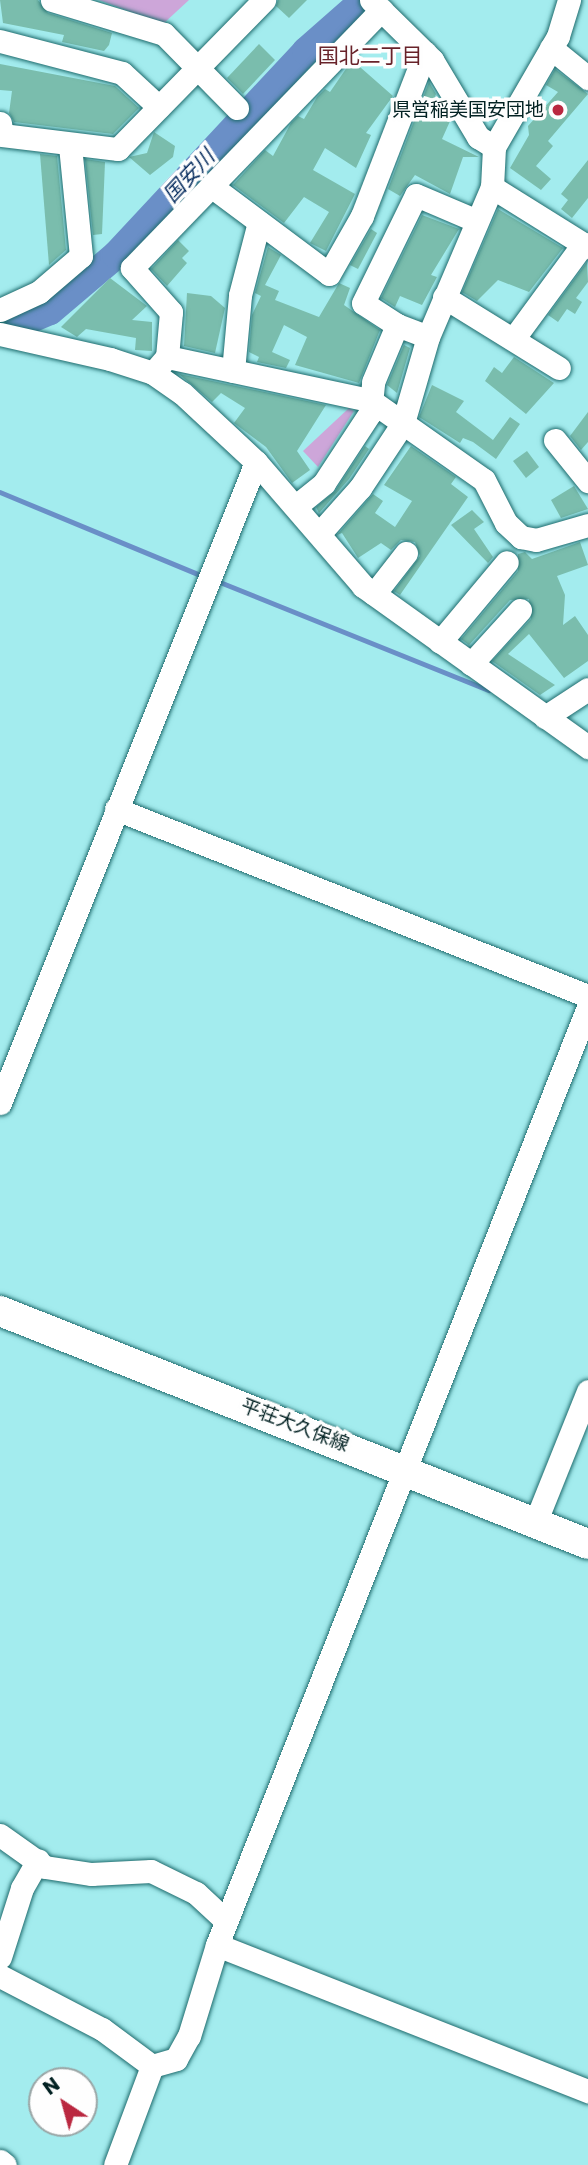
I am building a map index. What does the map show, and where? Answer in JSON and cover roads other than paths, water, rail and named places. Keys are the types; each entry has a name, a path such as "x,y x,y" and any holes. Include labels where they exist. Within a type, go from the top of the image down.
{"main road":[{"name":"平荘大久保線","path":"0,1311 404,1468 588,1544"}],"street":[{"path":"52,0 164,34 237,108"},
{"path":"0,123 2,135 70,146 118,149 264,0"},
{"path":"319,534 360,488 403,423 428,337 492,187 494,147 551,48 569,0"},
{"path":"160,365 171,312 132,268 211,186 376,5 425,53 478,137 494,147"},
{"path":"0,41 122,73 159,107"},
{"path":"551,48 588,78"},
{"path":"211,186 329,274 362,216 425,53"},
{"path":"0,310 39,292 81,256 70,146"},
{"path":"492,187 586,246 514,338"},
{"path":"428,337 397,326 363,303 416,195 477,221"},
{"path":"233,371 243,281 259,222"},
{"path":"444,297 559,368"},
{"path":"296,506 324,483 370,413 370,400 397,326"},
{"path":"0,334 160,365 233,371 370,400 484,480 506,523 521,537 536,540 588,525"},
{"path":"160,365 256,462 374,594 588,747"},
{"path":"555,440 588,481"},
{"path":"0,1103 256,462"},
{"path":"374,594 406,552"},
{"path":"440,642 507,562"},
{"path":"471,664 520,610"},
{"path":"545,717 588,689"},
{"path":"116,809 588,996"},
{"path":"152,2066 176,2059 189,2036 217,1945 588,1007"},
{"path":"535,1523 588,1391"},
{"path":"0,1835 45,1867 91,1874 151,1871 196,1893 226,1922"},
{"path":"0,1957 22,1888 38,1860"},
{"path":"217,1945 588,2091"},
{"path":"0,1976 102,2029 152,2066"},
{"path":"115,2165 152,2066"},
{"path":"0,2161 5,2165"}],"waterway":[{"name":"国安川","path":"0,332 50,311 116,255 306,51 364,0"},
{"path":"0,492 203,576"},
{"path":"215,580 489,690"}],"place":[{"name":"県営稲美国安団地","path":"558,110"}],"district":[{"name":"国北二丁目","path":"370,56"}]}
